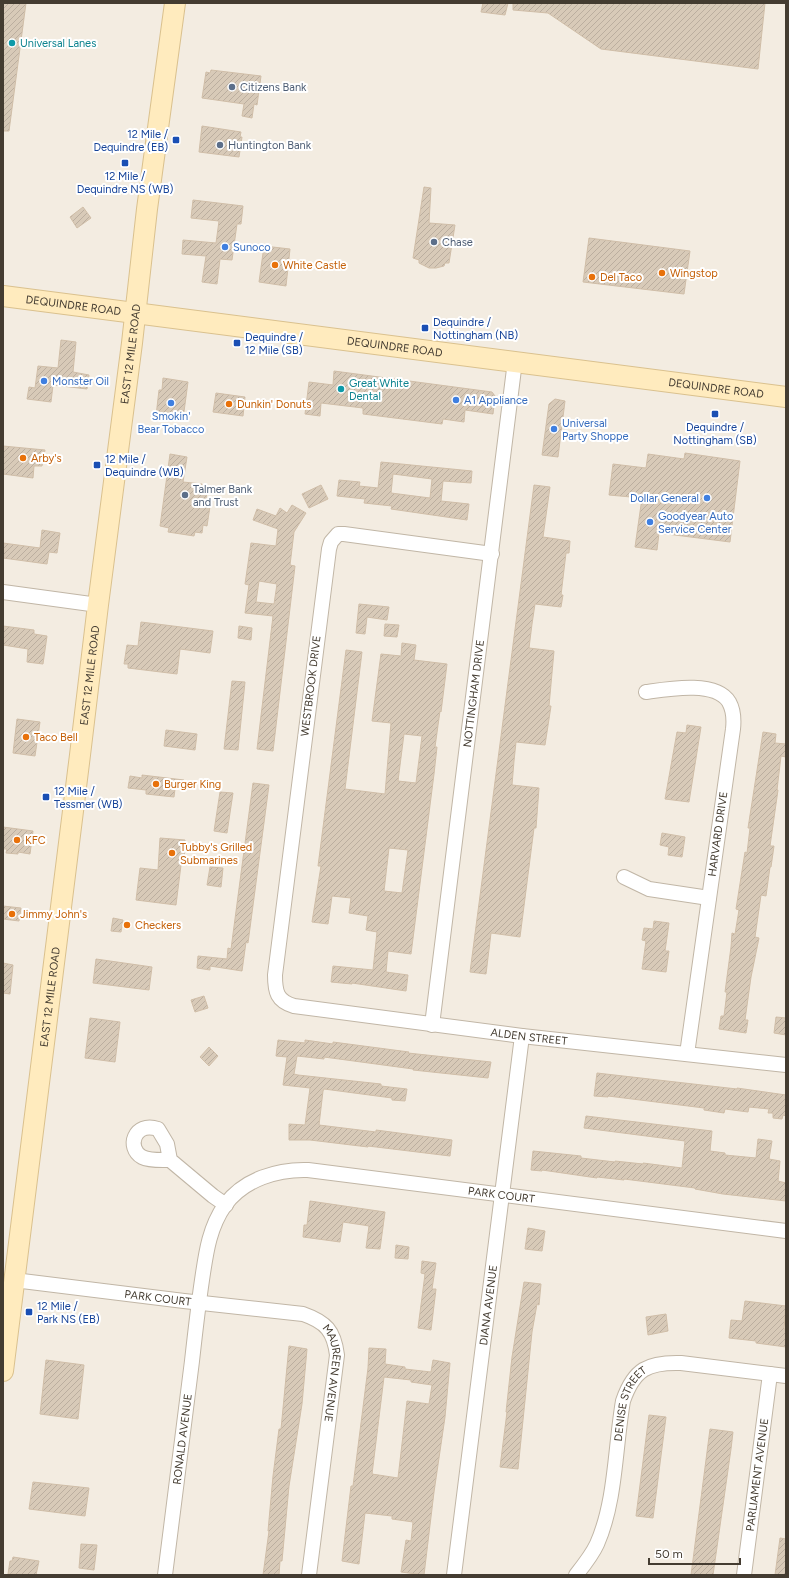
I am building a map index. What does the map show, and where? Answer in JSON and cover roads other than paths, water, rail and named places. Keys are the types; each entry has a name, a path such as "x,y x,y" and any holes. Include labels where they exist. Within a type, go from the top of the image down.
{"main road":[{"name":"EAST 12 MILE ROAD","path":"3,1371 98,605 175,3"},
{"name":"DEQUINDRE ROAD","path":"3,296 786,397"}],"street":[{"name":"NOTTINGHAM DRIVE","path":"432,1025 516,361"},
{"name":"WESTBROOK DRIVE","path":"277,994 275,975 331,542 338,534 344,534 492,554"},
{"path":"3,592 98,605"},
{"name":"HARVARD DRIVE","path":"646,692 694,688 710,690 721,694 728,702 734,715 734,729 687,1054"},
{"path":"624,877 649,889 709,898"},
{"name":"ALDEN STREET","path":"277,994 281,1000 294,1006 522,1036 786,1065"},
{"name":"DIANA AVENUE","path":"454,1575 522,1036"},
{"path":"170,1160 213,1196 226,1204"},
{"name":"PARK COURT","path":"14,1280 199,1303 210,1236 214,1224 226,1204 247,1185 278,1172 293,1169 786,1231"},
{"name":"RONALD AVENUE","path":"165,1575 199,1303"},
{"name":"MAUREEN AVENUE","path":"199,1303 303,1314 315,1318 323,1323 330,1331 335,1341 337,1355 309,1575"},
{"name":"DENISE STREET","path":"576,1575 587,1562 603,1528 623,1401 628,1387 636,1375 656,1364 681,1363 786,1376"},
{"name":"PARLIAMENT AVENUE","path":"744,1575 770,1374"}],"place":[{"name":"Universal Lanes","path":"12,43"},
{"name":"Citizens Bank","path":"232,87"},
{"name":"12 Mile / Dequindre (EB)","path":"176,140"},
{"name":"Huntington Bank","path":"220,145"},
{"name":"12 Mile / Dequindre NS (WB)","path":"125,163"},
{"name":"Chase","path":"434,242"},
{"name":"Sunoco","path":"225,247"},
{"name":"White Castle","path":"275,265"},
{"name":"Wingstop","path":"662,273"},
{"name":"Del Taco","path":"592,277"},
{"name":"Dequindre / Nottingham (NB)","path":"425,328"},
{"name":"Dequindre / 12 Mile (SB)","path":"237,343"},
{"name":"Monster Oil","path":"44,381"},
{"name":"Great White Dental","path":"341,389"},
{"name":"A1 Appliance","path":"456,400"},
{"name":"Smokin' Bear Tobacco","path":"171,403"},
{"name":"Dunkin' Donuts","path":"229,404"},
{"name":"Dequindre / Nottingham (SB)","path":"715,414"},
{"name":"Universal Party Shoppe","path":"554,429"},
{"name":"Arby's","path":"23,458"},
{"name":"12 Mile / Dequindre (WB)","path":"97,465"},
{"name":"Talmer Bank and Trust","path":"185,495"},
{"name":"Dollar General","path":"707,498"},
{"name":"Goodyear Auto Service Center","path":"650,522"},
{"name":"Taco Bell","path":"26,737"},
{"name":"Burger King","path":"156,784"},
{"name":"12 Mile / Tessmer (WB)","path":"46,797"},
{"name":"KFC","path":"17,840"},
{"name":"Tubby's Grilled Submarines","path":"172,853"},
{"name":"Jimmy John's","path":"12,914"},
{"name":"Checkers","path":"127,925"},
{"name":"12 Mile / Park NS (EB)","path":"29,1312"}]}
